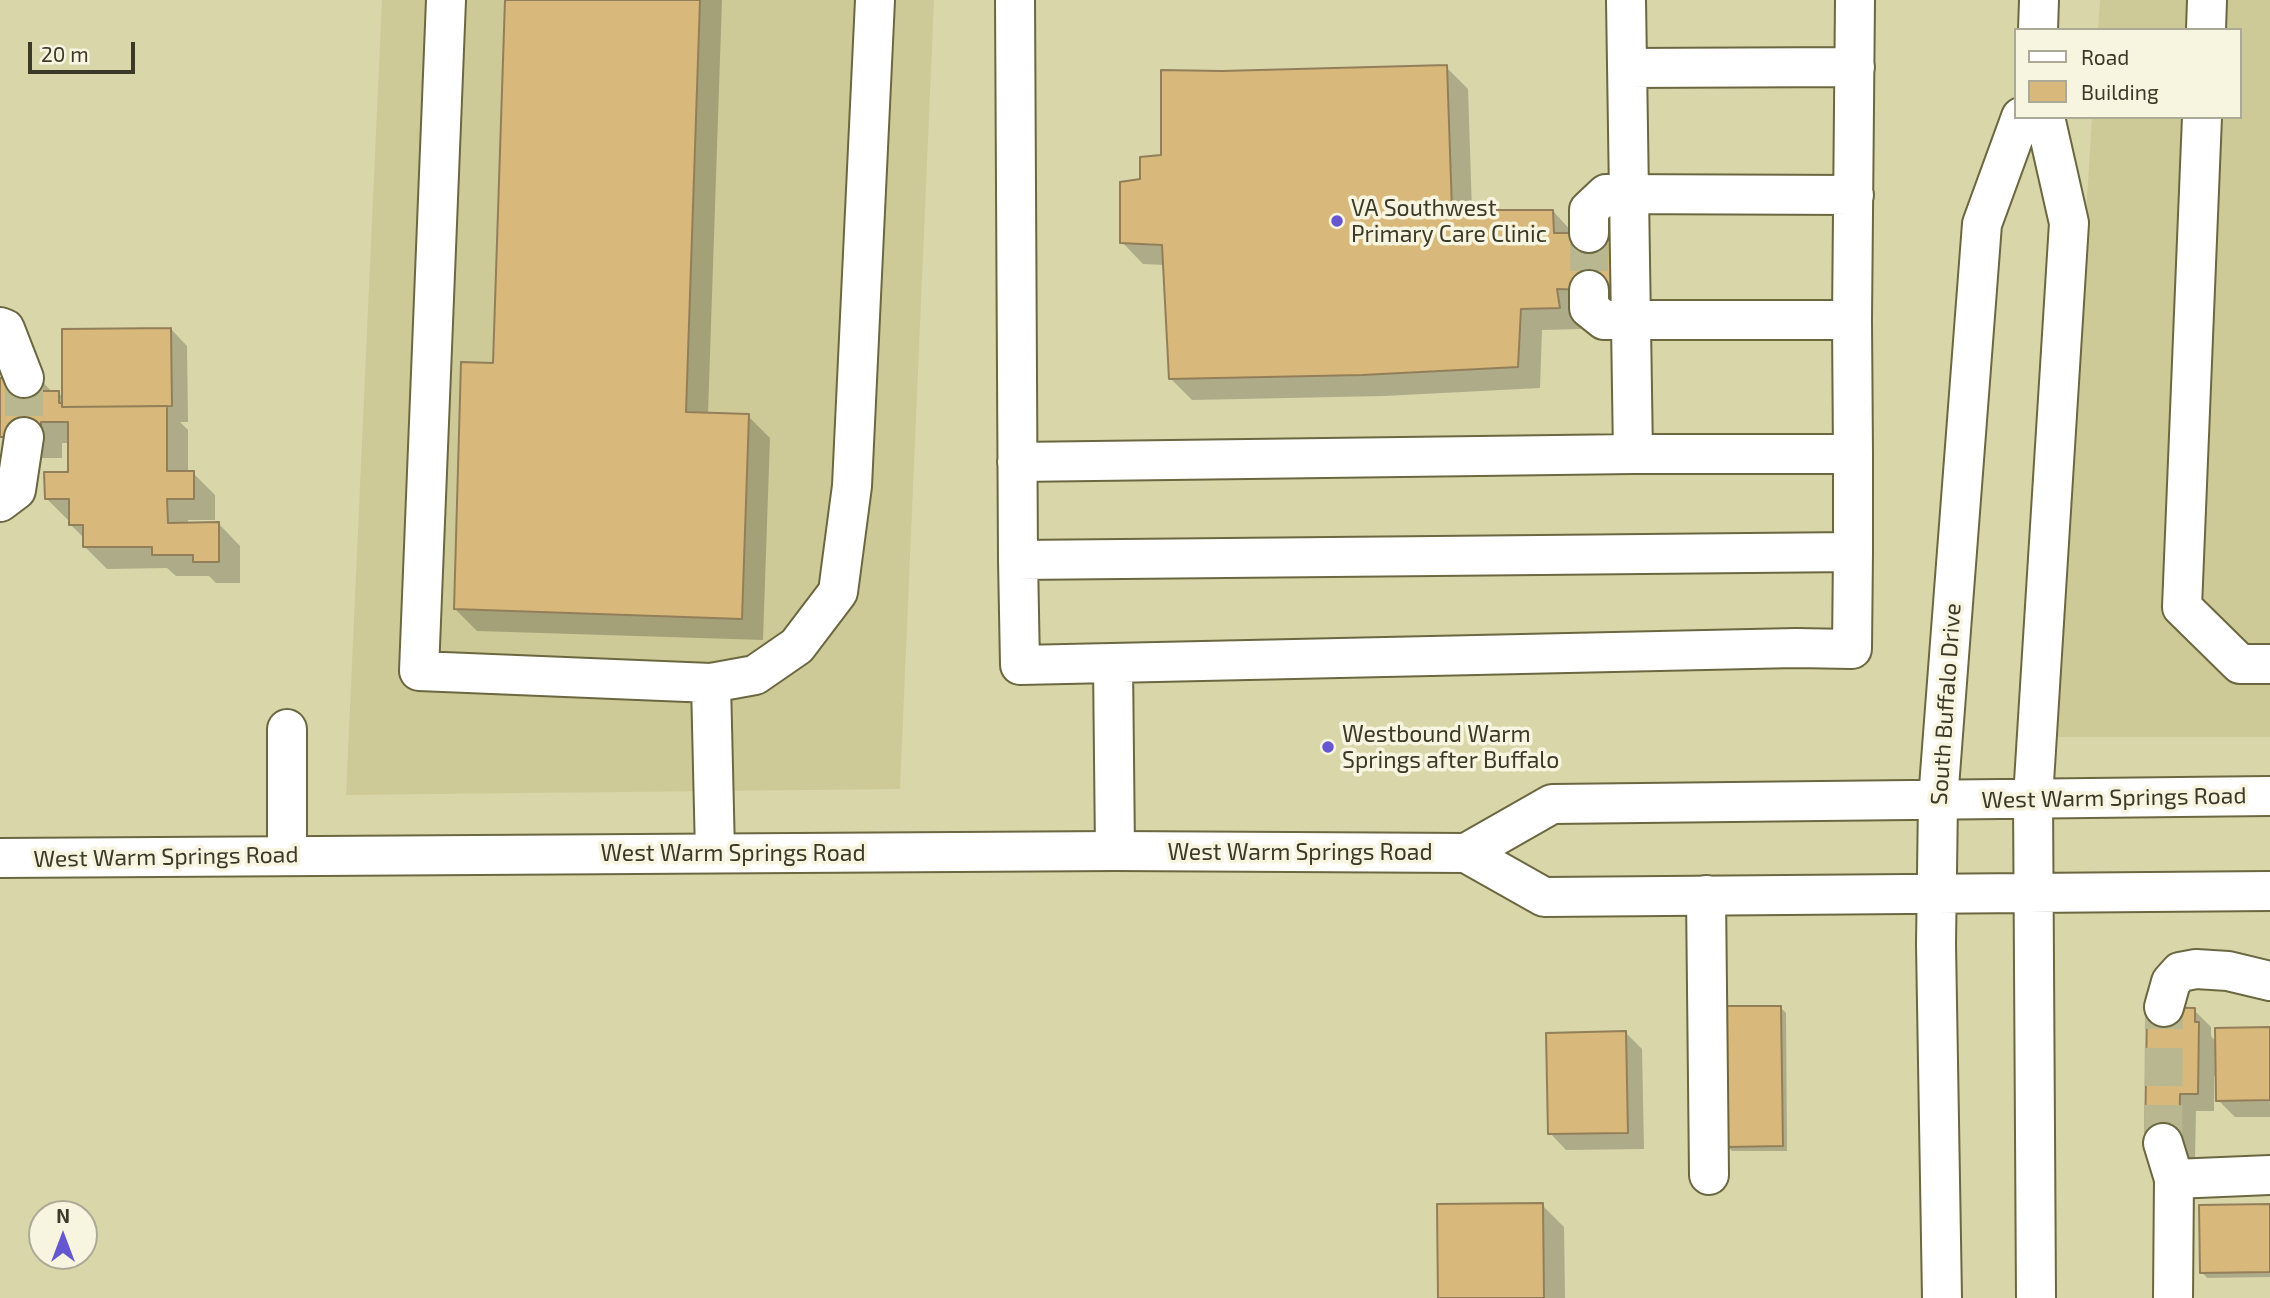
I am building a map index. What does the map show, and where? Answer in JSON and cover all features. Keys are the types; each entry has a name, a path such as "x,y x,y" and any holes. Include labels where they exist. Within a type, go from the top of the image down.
{"main road":[{"path":"446,0 419,671 711,683 755,675 797,646 838,592 852,485 875,0"},
{"path":"1015,0 1020,665 1782,648 1852,649 1855,0"},
{"path":"1626,0 1633,454"},
{"path":"2038,28 2039,0"},
{"path":"2206,28 2207,0"},
{"path":"1627,68 1855,67"},
{"name":"South Buffalo Drive","path":"1942,1298 1936,893 1938,800 1982,224 2020,119"},
{"path":"2036,1298 2033,798 2069,223 2045,119"},
{"path":"2202,119 2182,607 2240,664 2270,664"},
{"path":"1589,233 1589,210 1606,194 1854,195"},
{"path":"1589,290 1589,308 1604,320 1852,320"},
{"path":"0,327 5,329 24,378"},
{"path":"0,502 16,490 24,437"},
{"path":"1017,462 1633,454 1853,454"},
{"path":"1018,560 1853,552"},
{"path":"1113,664 1115,851"},
{"path":"711,683 715,853"},
{"path":"287,729 287,856"},
{"name":"West Warm Springs Road","path":"1466,853 1552,804 2270,796"},
{"name":"West Warm Springs Road","path":"0,858 1115,851 1466,853 1544,897 2270,891"},
{"path":"1706,895 1709,1175"},
{"path":"2164,1007 2171,982 2180,972 2196,969 2228,971 2270,981"},
{"path":"2173,1298 2168,1161 2270,1175"}],"shaded area":[{"path":"382,0 934,0 900,789 346,795"},
{"path":"2100,0 2270,0 2270,737 2054,737 2092,119 2242,119 2242,28 2098,28"}],"building":[{"path":"505,0 700,0 686,412 749,414 742,619 454,609 461,362 493,363"},
{"name":"VA Southwest Primary Care Clinic","path":"1447,65 1452,210 1553,210 1554,233 1622,233 1623,291 1557,289 1560,308 1521,309 1518,367 1362,375 1169,379 1162,245 1120,243 1120,182 1140,179 1140,157 1161,155 1161,70"},
{"path":"171,328 172,406 62,407 62,329"},
{"path":"0,378 41,378 41,391 59,391 59,403 62,403 62,407 167,406 167,471 194,471 194,499 167,499 168,523 219,522 219,562 193,562 193,555 152,555 152,547 83,547 83,525 69,525 69,499 45,499 44,472 68,472 68,422 41,422 41,437 0,437"},
{"path":"1724,1006 1781,1006 1783,1146 1726,1147"},
{"path":"2147,1007 2195,1008 2195,1022 2199,1022 2198,1094 2180,1094 2179,1143 2145,1143"},
{"path":"2270,1027 2270,1100 2216,1101 2215,1028"},
{"path":"1626,1031 1628,1133 1548,1134 1546,1033"},
{"path":"1543,1203 1544,1298 1438,1298 1437,1204"},
{"path":"2270,1204 2270,1272 2200,1273 2199,1205"}],"tunnel":[{"path":"1589,233 1589,290"},
{"path":"24,378 24,437"},
{"path":"2163,1143 2164,1007"}],"place":[{"name":"VA Southwest Primary Care Clinic","path":"1337,221"},
{"name":"Westbound Warm Springs after Buffalo","path":"1328,747"}]}
